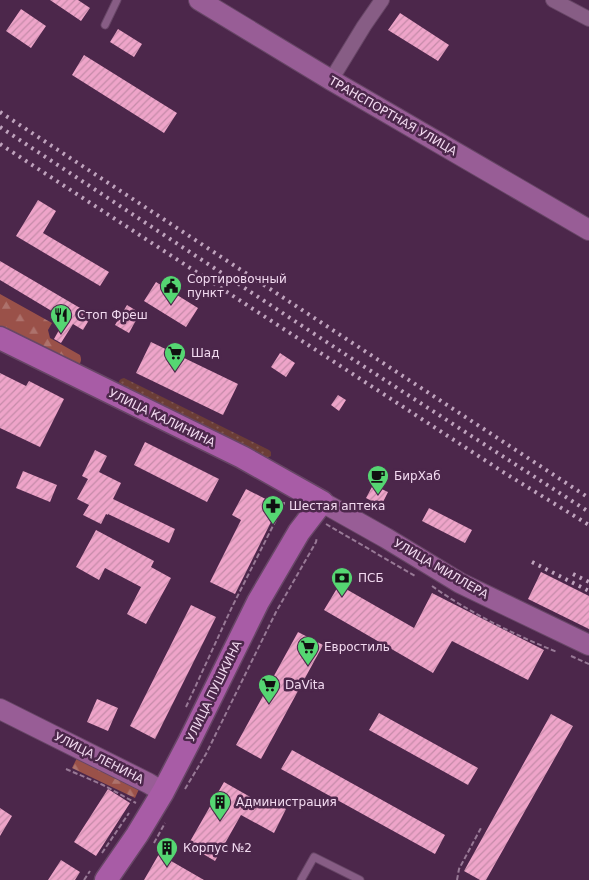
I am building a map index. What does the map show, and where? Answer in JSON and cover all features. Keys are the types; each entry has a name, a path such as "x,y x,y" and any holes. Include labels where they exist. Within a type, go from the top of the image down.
{"main road":[{"name":"ТРАНСПОРТНАЯ УЛИЦА","path":"199,0 331,80 589,230"},
{"name":"УЛИЦА КАЛИНИНА","path":"0,338 242,457 322,502"},
{"name":"УЛИЦА МИЛЛЕРА","path":"322,502 460,583 589,644"},
{"name":"УЛИЦА ПУШКИНА","path":"100,872 137,835 172,793 189,742 258,602 300,532 322,502"},
{"name":"УЛИЦА ЛЕНИНА","path":"0,709 172,793"}],"street":[{"path":"331,80 382,0"},
{"path":"553,0 589,19"}],"lane":[{"path":"105,25 117,0"},
{"path":"301,880 314,857 360,880"}],"path":[{"path":"184,711 232,607 284,504 284,499"},
{"path":"276,520 282,523"},
{"path":"326,524 419,578"},
{"path":"172,793 206,754 276,612 316,542 317,535"},
{"path":"428,583 455,602 526,639 557,652"},
{"path":"571,656 589,664"},
{"path":"66,769 104,785 136,803"},
{"path":"100,857 130,810"},
{"path":"154,843 168,819"},
{"path":"457,880 459,869 482,826"},
{"path":"84,880 100,872"}],"shaded area":[{"path":"124,378 269,450 271,456 267,458 120,386 119,381"}],"green space":[{"path":"0,294 52,323 48,330 50,338 80,355 81,361 78,366 0,329"},
{"path":"78,756 139,789 135,798 72,768"}],"building":[{"path":"50,0 78,0 90,8 81,21"},
{"path":"21,9 46,26 31,48 6,31"},
{"path":"400,13 449,45 438,61 388,30"},
{"path":"118,29 142,44 134,57 110,42"},
{"path":"84,55 177,113 164,133 72,75"},
{"path":"38,200 56,211 43,233 109,272 100,286 16,236"},
{"path":"0,261 92,315 83,330 73,324 61,343 54,339 65,319 0,280"},
{"name":"Сортировочный пункт","path":"156,282 198,308 186,327 144,301"},
{"path":"127,305 140,313 129,333 115,325"},
{"path":"151,342 238,384 223,415 136,373"},
{"path":"280,353 295,363 286,377 271,367"},
{"path":"0,373 26,386 29,381 64,399 40,447 0,428"},
{"path":"338,395 346,400 339,411 331,405"},
{"path":"145,442 219,479 207,502 134,465"},
{"path":"95,450 107,456 99,472 121,483 113,499 175,529 169,543 108,514 106,514 101,524 83,515 89,505 77,499 88,479 82,476"},
{"path":"23,471 57,485 50,502 16,488"},
{"path":"373,485 388,492 381,506 366,498"},
{"path":"246,489 279,506 235,594 210,582 241,520 232,515"},
{"path":"429,508 472,530 465,543 422,521"},
{"path":"96,530 154,561 151,567 171,578 146,624 127,614 141,587 105,568 99,580 76,567"},
{"path":"541,572 589,596 589,629 528,599"},
{"path":"339,585 414,628 432,593 544,650 528,680 452,641 433,673 324,610"},
{"path":"191,605 216,617 155,739 130,726"},
{"path":"298,632 323,645 261,759 236,745"},
{"path":"97,699 118,708 108,731 87,722"},
{"path":"379,713 478,768 468,785 369,730"},
{"path":"551,714 573,726 486,880 480,880 464,871"},
{"path":"292,750 445,835 435,854 281,769"},
{"name":"Администрация","path":"224,782 261,803 264,797 286,809 274,833 241,815 215,861 188,845"},
{"path":"108,789 130,803 96,856 74,842"},
{"path":"0,808 12,816 0,836"},
{"name":"Корпус №2","path":"159,854 204,880 144,880"},
{"path":"61,860 80,872 75,880 48,880"}],"railway":[{"path":"0,112 589,498"},
{"path":"0,127 589,512"},
{"path":"0,144 503,472 589,525"},
{"path":"532,562 589,591"},
{"path":"573,574 589,582"}],"place":[{"name":"Сортировочный пункт","path":"171,305"},
{"name":"Стоп Фреш","path":"61,334"},
{"name":"Шад","path":"175,372"},
{"name":"БирХаб","path":"378,495"},
{"name":"Шестая аптека","path":"273,525"},
{"name":"ПСБ","path":"342,597"},
{"name":"Евростиль","path":"308,666"},
{"name":"DaVita","path":"269,704"},
{"name":"Администрация","path":"220,821"},
{"name":"Корпус №2","path":"167,867"}]}
